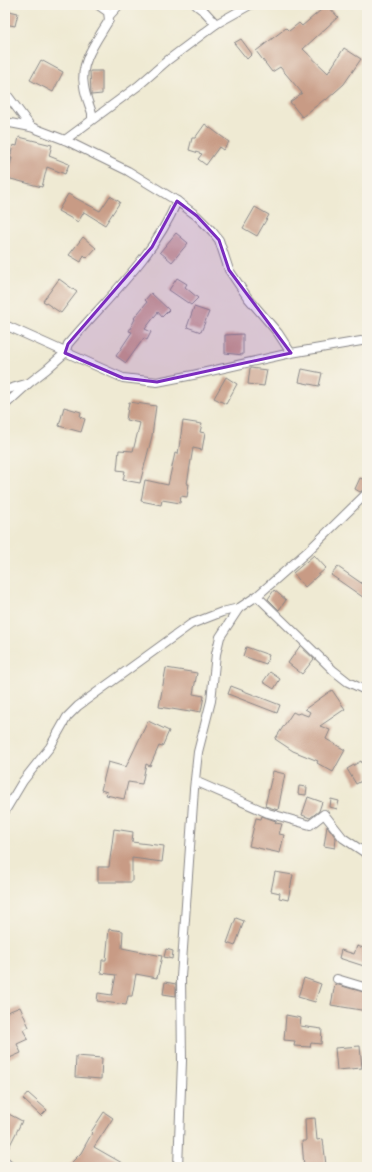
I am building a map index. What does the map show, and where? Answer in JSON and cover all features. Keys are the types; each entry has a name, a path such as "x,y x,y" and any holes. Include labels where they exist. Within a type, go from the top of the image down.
{"street":[{"path":"98,5 110,15"},
{"path":"92,118 83,84 84,71 87,59 110,20 110,15 119,5"},
{"path":"196,5 216,24"},
{"path":"65,140 92,118 138,86 168,60 216,24 250,5"},
{"path":"5,92 31,128"},
{"path":"5,122 31,128 65,140 128,171 177,200 197,216 219,240 229,270 248,298 278,333 291,353"},
{"path":"5,405 29,382 47,369 64,353 68,344 124,282 152,247 171,216 177,200"},
{"path":"5,325 64,353 123,378 157,382 291,353 367,340"},
{"path":"5,390 29,382"},
{"path":"5,811 23,781 50,747 67,717 78,706 191,624 206,617 239,608 256,596 308,551 367,494"},
{"path":"256,596 334,671 348,682 367,691"},
{"path":"178,1167 182,1061 181,978 198,752 211,701 216,654 220,637 239,608"},
{"path":"195,781 268,813 310,825 324,814 343,838 367,854"},
{"path":"337,979 367,988"},
{"path":"5,1161 12,1167"}],"highlighted area":[{"path":"177,201 197,216 219,240 229,270 291,353 157,382 123,378 65,353 68,344 152,247"}],"building":[{"path":"327,5 338,17 303,49 328,73 344,48 361,59 344,84 326,100 325,99 302,117 290,102 302,93 280,67 272,72 256,51 286,28 289,31 299,23 302,26"},
{"path":"5,10 18,13 15,26 5,24"},
{"path":"241,39 252,54 247,59 234,43"},
{"path":"41,60 63,72 53,92 30,80"},
{"path":"90,71 102,71 102,94 91,95"},
{"path":"205,124 229,142 223,150 219,147 206,165 198,159 202,154 189,150 192,138 195,138"},
{"path":"19,137 52,145 49,156 69,164 65,174 47,167 42,187 7,178 12,158 10,158 13,145 17,146"},
{"path":"68,194 100,211 110,196 120,202 105,225 84,212 78,222 58,211"},
{"path":"255,207 269,215 257,236 243,228"},
{"path":"176,233 188,243 172,262 160,252"},
{"path":"83,237 96,248 87,258 84,255 81,262 69,255"},
{"path":"177,278 187,284 185,287 198,298 191,305 169,290"},
{"path":"59,279 77,292 61,313 43,301"},
{"path":"151,293 169,310 162,317 158,312 145,329 151,332 147,340 144,338 126,363 116,356 132,332 129,331 135,319 134,318 147,302 145,300"},
{"path":"194,307 209,312 201,332 187,327"},
{"path":"243,334 243,355 225,353 225,335"},
{"path":"250,368 267,370 264,386 248,384"},
{"path":"302,369 322,373 319,386 299,382"},
{"path":"226,377 237,384 226,404 214,398"},
{"path":"129,402 156,406 152,436 140,483 123,480 125,471 117,470 119,450 133,451 140,423 126,420"},
{"path":"64,407 81,412 80,417 85,419 81,432 59,426"},
{"path":"183,421 202,424 200,432 205,433 202,450 193,448 187,484 189,484 187,497 181,496 180,503 162,500 161,505 141,501 145,480 168,485 175,453 178,454"},
{"path":"360,478 367,481 366,488 360,492 355,489"},
{"path":"314,555 326,568 305,587 293,573"},
{"path":"338,567 367,587 367,600 331,575"},
{"path":"274,590 286,600 279,610 268,599"},
{"path":"300,646 314,659 302,674 288,663"},
{"path":"246,647 269,655 266,664 243,656"},
{"path":"166,668 197,673 193,694 204,696 201,712 190,710 190,712 159,707"},
{"path":"270,672 280,679 274,689 263,682"},
{"path":"231,686 280,705 277,713 228,694"},
{"path":"332,690 345,709 320,726 330,730 326,739 345,750 333,772 317,763 318,761 293,751 275,739 293,712 308,716 310,712 305,709"},
{"path":"148,721 169,731 162,747 159,746 150,766 146,764 142,784 128,782 124,799 106,795 107,792 101,790 108,762 126,767"},
{"path":"361,761 367,772 367,778 356,784 347,769"},
{"path":"273,771 285,774 278,810 265,806"},
{"path":"299,786 307,787 306,795 298,794"},
{"path":"308,797 322,802 319,811 310,818 302,815"},
{"path":"331,799 339,801 337,809 330,807"},
{"path":"262,816 276,821 275,823 282,824 279,834 284,835 280,853 249,846 256,818 261,819"},
{"path":"327,826 336,838 335,848 324,846"},
{"path":"114,829 133,832 132,842 164,846 162,862 132,858 132,882 98,882 98,867 109,867"},
{"path":"275,872 293,875 288,900 279,898 280,893 271,891"},
{"path":"236,918 244,921 235,946 227,943"},
{"path":"109,929 123,931 122,948 162,956 157,978 136,974 132,996 128,996 126,1005 97,1001 98,993 112,995 116,975 101,973 102,960 106,960"},
{"path":"357,946 367,949 367,967 339,958 341,950 354,954"},
{"path":"166,949 173,951 172,959 164,957"},
{"path":"304,978 321,984 315,1002 298,997"},
{"path":"165,982 176,984 176,996 163,994"},
{"path":"335,984 367,993 367,1011 331,1005"},
{"path":"20,1007 29,1027 23,1030 28,1039 17,1044 21,1053 5,1060 5,1013"},
{"path":"286,1015 301,1018 300,1026 322,1029 321,1044 311,1043 310,1047 294,1046 295,1041 284,1040"},
{"path":"360,1046 362,1068 337,1070 335,1048"},
{"path":"76,1056 102,1058 101,1079 75,1077"},
{"path":"28,1093 47,1110 41,1116 23,1099"},
{"path":"5,1112 22,1121 5,1155"},
{"path":"104,1112 113,1118 94,1147 129,1167 67,1167 81,1153 92,1133 91,1132"},
{"path":"315,1118 317,1140 323,1139 326,1165 304,1167 302,1141 306,1141 305,1119"}]}
